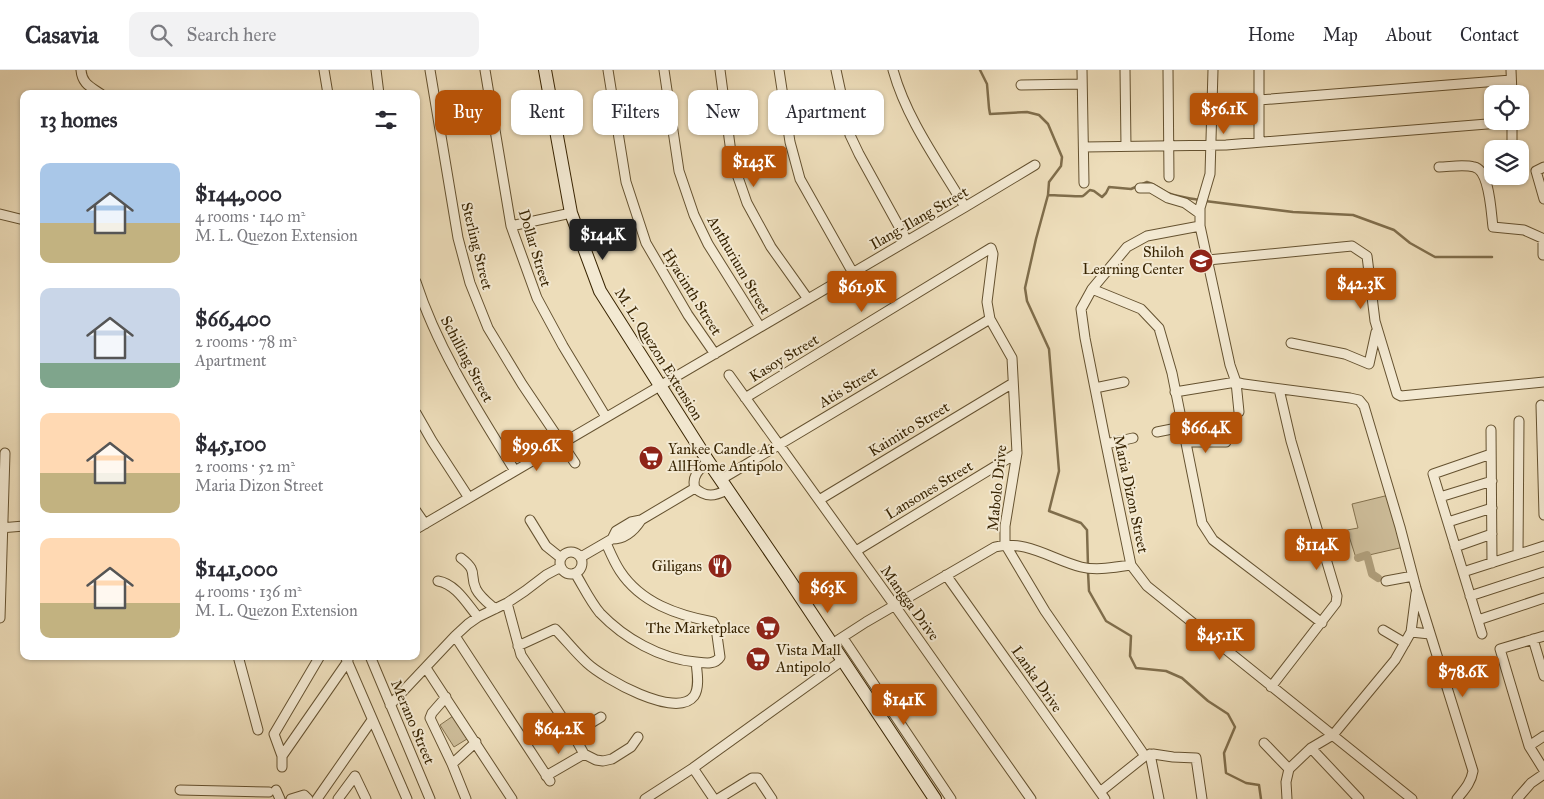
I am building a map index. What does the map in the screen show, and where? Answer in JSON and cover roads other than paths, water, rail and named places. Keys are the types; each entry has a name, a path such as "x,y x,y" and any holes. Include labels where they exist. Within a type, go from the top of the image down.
{"main road":[{"name":"M. L. Quezon Extension","path":"545,70 571,213 600,291 724,485 838,641 843,660 935,799"}],"street":[{"path":"81,70 88,86 94,90"},
{"path":"324,70 327,90"},
{"path":"376,70 378,90"},
{"name":"Sterling Street","path":"430,70 458,238 470,283 488,328 575,463"},
{"name":"Dollar Street","path":"485,70 511,226 536,298 606,417"},
{"name":"Hyacinth Street","path":"608,70 626,182 646,243 684,308 715,354"},
{"name":"Anthurium Street","path":"664,70 680,171 694,215 708,244 760,327"},
{"path":"720,70 732,160 747,204 771,247 808,299"},
{"path":"779,70 790,142 800,179 853,273"},
{"path":"836,70 850,135 907,241"},
{"path":"893,70 899,90 910,113 934,157 965,207"},
{"path":"1082,70 1084,183"},
{"path":"1125,70 1126,146"},
{"path":"1168,70 1169,177"},
{"path":"1213,70 1210,174 1200,210 1200,226 1230,366 1236,382 1239,412"},
{"path":"1259,70 1259,142"},
{"path":"1511,70 1511,85"},
{"path":"1259,100 1511,80"},
{"path":"1021,85 1082,84"},
{"path":"1084,147 1212,146 1484,124"},
{"name":"Ilang-Ilang Street","path":"420,527 1035,165"},
{"path":"1438,167 1475,166 1482,171 1486,180 1493,227 1524,230 1544,239 1543,255"},
{"path":"1544,167 1536,172 1544,199"},
{"path":"1140,188 1151,188 1168,198 1182,201 1200,210"},
{"path":"511,226 571,213"},
{"path":"0,214 20,219"},
{"name":"Maria Dizon Street","path":"1200,226 1147,236 1127,247 1092,289 1081,309 1106,444 1132,564 1147,586 1412,799"},
{"path":"1208,260 1352,246 1367,256 1373,312 1397,394 1401,396 1544,382"},
{"name":"Mabolo Drive","path":"991,248 993,254 986,302 990,319 1012,358 1017,453 1005,526 1005,544 1045,611 1147,755"},
{"name":"Kasoy Street","path":"745,398 991,248"},
{"path":"1092,289 1141,309 1159,328 1175,392 1202,523 1213,540 1322,623"},
{"name":"Schilling Street","path":"420,295 446,354 515,471"},
{"name":"Atis Street","path":"724,485 779,444 990,319"},
{"path":"1291,343 1345,354 1369,364 1377,329"},
{"name":"Mangga Drive","path":"729,375 1031,799"},
{"path":"1095,388 1124,382"},
{"path":"1175,392 1236,382 1350,398 1359,400 1364,406 1416,588 1473,771 1467,788 1457,799"},
{"name":"Kaimito Street","path":"819,500 1013,383"},
{"path":"1271,687 1322,623 1336,603 1337,596 1291,441 1279,389"},
{"path":"1540,405 1544,515"},
{"path":"420,420 469,498"},
{"path":"1518,554 1519,421"},
{"path":"1157,432 1182,426"},
{"path":"1491,430 1492,563"},
{"path":"1106,444 1133,438"},
{"path":"1186,442 1226,442"},
{"path":"0,618 5,453"},
{"name":"Lansones Street","path":"856,551 1017,453"},
{"path":"1482,634 1433,474 1491,454"},
{"path":"708,460 697,473 694,480 695,488 701,493 714,496 724,485"},
{"path":"1440,497 1492,481"},
{"path":"581,557 609,541 635,530 641,520 695,488"},
{"path":"1448,522 1492,508"},
{"path":"390,705 455,636 478,617 525,592 561,563 565,553 572,551 578,554 582,560 581,568 575,573 569,574 561,563 553,553 546,546 530,520"},
{"path":"2,528 20,526"},
{"path":"1455,547 1492,534"},
{"path":"575,573 600,612 645,647 670,657 696,662 717,662 720,657 716,628 713,622 670,611 653,602 633,587 620,571 609,541"},
{"path":"952,799 838,641 866,622 946,575 995,547 1005,544 1029,548 1082,567 1096,570 1132,564"},
{"path":"1463,572 1544,546"},
{"path":"461,558 469,565 473,572 475,587 480,595 495,609"},
{"path":"1470,596 1544,572"},
{"name":"Lanka Drive","path":"946,575 1102,796"},
{"path":"1386,581 1413,576"},
{"path":"438,581 446,582 478,617"},
{"path":"1287,799 1286,782 1289,769 1311,748 1332,735 1395,660 1411,632 1416,588"},
{"path":"1478,620 1544,598"},
{"path":"506,603 521,656 573,734 584,754 596,760 612,759 631,747 638,737"},
{"path":"518,646 555,628 588,663 612,680 638,693 673,704 686,703 694,696 698,683 696,662"},
{"path":"1383,630 1404,643"},
{"path":"1411,632 1430,634"},
{"path":"455,636 548,779 584,754"},
{"path":"1544,636 1500,649 1529,746 1544,770"},
{"path":"1533,639 1544,676"},
{"path":"239,660 258,730"},
{"path":"282,767 282,756 274,734 318,660"},
{"path":"282,756 346,660"},
{"path":"347,660 407,799"},
{"name":"Merano Street","path":"372,660 430,799"},
{"path":"645,799 659,795 693,768 843,660"},
{"path":"426,668 512,799"},
{"path":"446,698 432,713 430,718 466,799"},
{"path":"573,734 601,717"},
{"path":"317,799 372,720"},
{"path":"1529,746 1544,736"},
{"path":"452,764 476,742"},
{"path":"1264,743 1289,769"},
{"path":"1311,748 1359,799"},
{"path":"1102,796 1147,755 1161,754 1173,758 1196,758 1202,799"},
{"path":"1147,755 1159,799"},
{"path":"693,768 716,799 752,778 758,778 772,799"},
{"path":"1517,799 1531,783 1544,774"},
{"path":"338,799 355,776 366,799"},
{"path":"180,790 192,795 248,796 275,794"},
{"path":"291,799 304,795 308,799"}],"waterway":[{"path":"980,70 987,84 990,114 1027,112 1039,115 1048,124 1062,157 1061,166 1049,182 1048,195 1025,288 1027,301 1049,349 1059,471 1049,511 1081,523 1087,530 1088,566"},
{"path":"1048,195 1083,196 1090,190 1102,197 1109,187 1131,189 1147,182 1172,194 1199,200"},
{"path":"1205,201 1293,212 1353,215 1394,230 1410,243 1435,257 1492,257"},
{"path":"1358,558 1367,555 1372,574 1378,578"},
{"path":"1088,572 1089,591 1106,621 1131,636 1130,656 1136,668 1166,671 1182,678 1208,701 1228,714 1235,727 1224,753 1226,773 1246,783 1259,785 1261,799"}],"place":[{"name":"Shiloh Learning Center","path":"1201,261"},
{"name":"Yankee Candle At AllHome Antipolo","path":"651,458"},
{"name":"Giligans","path":"720,566"},
{"name":"The Marketplace","path":"768,628"},
{"name":"Vista Mall Antipolo","path":"758,659"}]}
